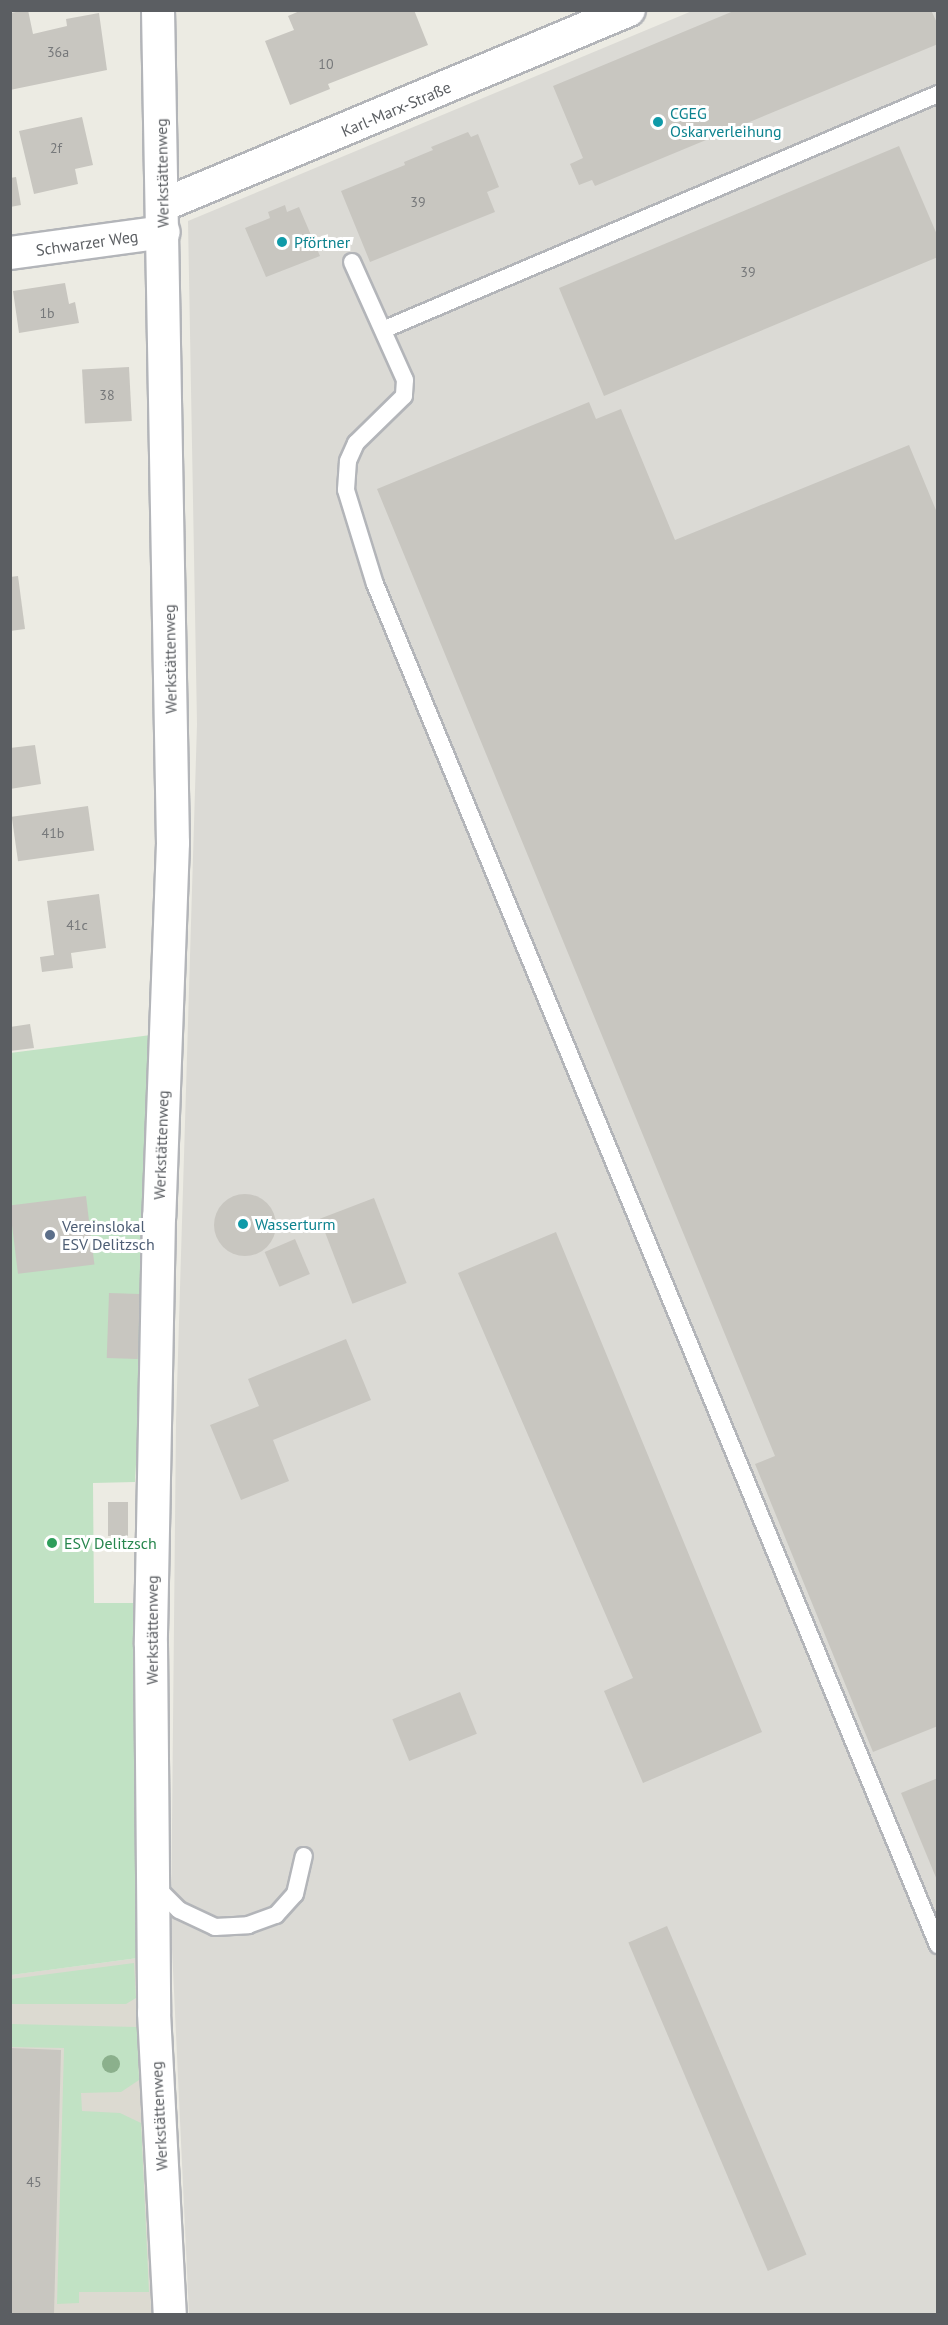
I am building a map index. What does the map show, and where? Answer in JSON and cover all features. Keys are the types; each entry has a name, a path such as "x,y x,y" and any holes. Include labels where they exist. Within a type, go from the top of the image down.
{"street":[{"name":"Werkstättenweg","path":"158,10 173,843 158,1241 151,1645 154,2013 170,2314"},
{"name":"Karl-Marx-Straße","path":"163,219 629,10"},
{"name":"Schwarzer Weg","path":"10,253 163,219"}],"lane":[{"path":"386,329 938,94"},
{"path":"352,262 386,329 405,380 404,396 356,442 348,461 346,490 375,584 938,1945"},
{"path":"153,1885 179,1910 215,1927 248,1926 276,1915 295,1894 304,1856"}],"shaded area":[{"path":"692,11 937,11 937,2314 189,2314 171,1927 176,1421 197,724 188,221"},
{"path":"138,1958 154,2314 11,2314 10,1975"}],"green space":[{"name":"ESV Delitzsch","path":"151,1035 152,1180 135,1482 93,1483 94,1603 133,1603 138,1958 11,1975 10,1053"},
{"path":"134,1963 136,1998 126,2004 11,2004 11,1979"},
{"path":"11,2024 137,2027 139,2080 121,2092 81,2093 82,2111 120,2113 141,2123 149,2292 79,2292 79,2303 57,2304 64,2048 11,2047"}],"building":[{"path":"28,10 33,34 67,26 66,19 99,13 107,70 10,90 10,13"},
{"path":"302,10 414,10 428,45 328,84 330,89 290,105 265,41 294,30 288,16"},
{"name":"CGEG Oskarverleihung","path":"736,10 931,10 938,25 938,44 595,186 592,180 579,185 570,164 583,158 553,86"},
{"path":"82,117 93,165 75,169 78,184 34,194 19,131"},
{"path":"468,132 471,137 478,134 499,187 487,192 495,212 370,262 341,191 405,165 404,162 433,150 431,147"},
{"path":"899,146 938,237 938,257 604,396 559,288"},
{"path":"16,177 21,205 10,207 10,178"},
{"name":"Pförtner","path":"285,205 287,212 299,207 320,256 266,277 245,228 270,218 268,212"},
{"path":"65,283 69,304 75,302 79,323 19,333 13,291"},
{"path":"129,367 132,421 85,423 82,369"},
{"path":"589,402 596,419 621,409 675,540 909,445 938,515 938,1726 873,1752 755,1464 775,1456 377,489"},
{"path":"18,576 25,629 10,631 10,577"},
{"path":"35,745 41,784 10,789 10,748"},
{"path":"88,806 94,851 18,861 12,817"},
{"path":"99,894 106,948 71,953 73,968 42,972 40,957 54,955 47,901"},
{"path":"30,1024 34,1048 10,1051 10,1027"},
{"path":"245,1194 267,1203 276,1225 267,1247 245,1256 223,1247 214,1225 223,1203"},
{"name":"Vereinslokal ESV Delitzsch","path":"86,1196 94,1264 18,1274 10,1205"},
{"path":"374,1198 407,1283 352,1304 320,1219"},
{"path":"556,1232 762,1732 643,1783 604,1691 633,1678 458,1273"},
{"path":"295,1239 310,1274 279,1287 265,1252"},
{"path":"109,1293 140,1294 138,1359 107,1358"},
{"path":"346,1339 371,1400 273,1440 289,1481 241,1500 210,1425 259,1406 248,1379"},
{"path":"108,1502 128,1502 128,1536 108,1536"},
{"path":"460,1692 477,1734 409,1761 392,1719"},
{"path":"938,1778 938,1880 937,1880 901,1793"},
{"path":"667,1926 806,2255 768,2271 628,1942"},
{"path":"10,2048 61,2050 54,2314 10,2314"}],"place":[{"name":"CGEG Oskarverleihung","path":"658,122"},
{"name":"Pförtner","path":"282,242"},
{"name":"Wasserturm","path":"243,1224"},
{"name":"Vereinslokal ESV Delitzsch","path":"50,1235"},
{"name":"ESV Delitzsch","path":"52,1543"}]}
